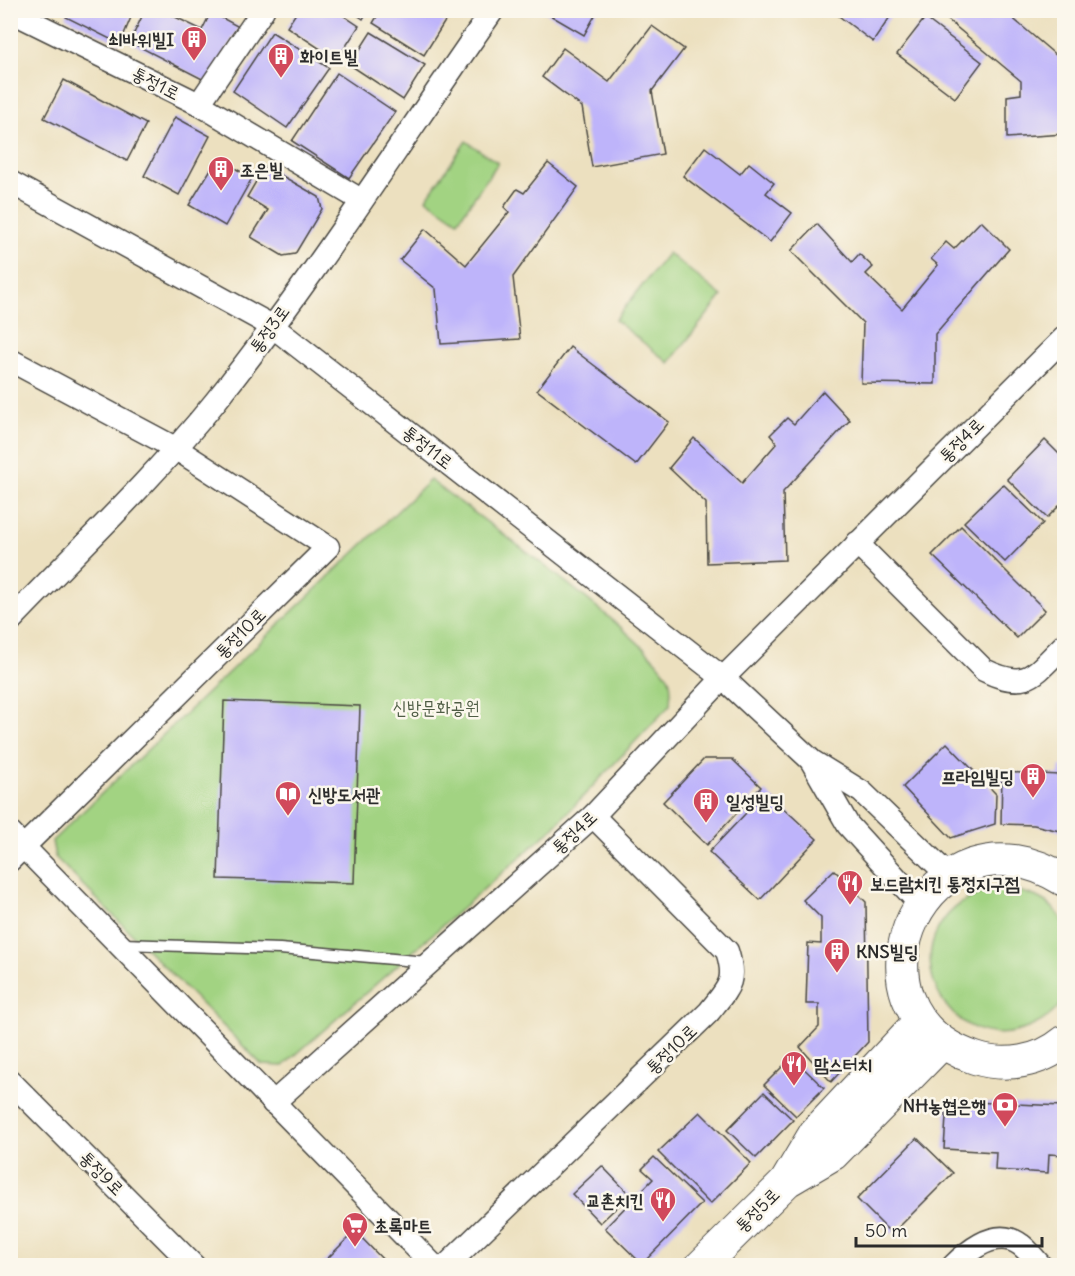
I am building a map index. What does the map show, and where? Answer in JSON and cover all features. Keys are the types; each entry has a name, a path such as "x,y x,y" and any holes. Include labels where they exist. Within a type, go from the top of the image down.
{"street":[{"name":"통정1로","path":"10,11 199,104 262,10"},
{"name":"통정3로","path":"10,621 175,448 214,403 272,326 493,10"},
{"path":"199,104 361,200"},
{"name":"통정11로","path":"10,182 272,326 723,678 812,761"},
{"name":"통정4로","path":"273,1103 593,816 723,678 1065,338"},
{"path":"11,361 175,448"},
{"name":"통정10로","path":"175,448 327,547 15,847 118,944 434,1266"},
{"path":"857,543 984,670 1005,680 1027,679 1065,645"},
{"path":"812,761 862,792 949,876"},
{"path":"812,761 849,825 920,904"},
{"name":"통정10로","path":"446,1266 709,1012 728,989 733,969 727,951 593,816"},
{"path":"1062,874 1037,865 1005,860 972,864 949,876 920,904 905,934 902,967 909,1001 920,1021 942,1043 955,1051 987,1062 1022,1062 1063,1045"},
{"path":"787,1181 815,1133 920,1021"},
{"path":"787,1181 833,1154 942,1043"},
{"name":"통정9로","path":"10,1081 194,1266"},
{"name":"통정5로","path":"701,1266 787,1181"},
{"path":"953,1266 966,1253 986,1240 1005,1238 1020,1244 1041,1266"}],"lane":[{"path":"118,944 280,949 430,962"}],"green space":[{"path":"466,141 498,163 458,221 426,199"},
{"path":"668,253 722,296 669,363 615,320"},
{"name":"신방문화공원","path":"430,480 562,579 634,639 659,664 670,682 670,705 553,828 283,1066 262,1065 55,857 52,841"},
{"path":"997,888 1036,896 1052,907 1064,923 1064,998 1058,1008 1035,1025 998,1033 970,1026 948,1008 934,983 931,955 938,928 960,904"}],"building":[{"path":"69,10 134,10 120,44 66,17"},
{"name":"쇠바위빌I","path":"145,10 161,10 202,30 211,12 239,27 208,82 130,42"},
{"path":"298,10 335,10 359,26 337,60 287,27"},
{"path":"350,10 368,10 363,19"},
{"path":"381,10 452,10 424,55 373,23"},
{"path":"541,10 598,10 584,35"},
{"path":"831,10 881,10 890,17 873,42"},
{"path":"936,10 1003,10 1058,57 1064,49 1064,134 1007,138 1007,96 1021,94 1021,81"},
{"path":"925,18 982,62 955,98 897,54"},
{"path":"652,26 684,49 652,91 663,154 592,167 582,107 542,77 563,48 609,82"},
{"name":"화이트빌","path":"272,32 329,68 287,128 233,91"},
{"path":"371,32 425,65 403,100 350,65"},
{"path":"337,73 395,112 349,178 292,141"},
{"path":"64,80 146,124 127,161 44,118"},
{"path":"175,117 210,136 179,195 144,176"},
{"path":"705,147 740,174 749,163 774,183 766,193 792,213 770,242 683,176"},
{"name":"조은빌","path":"224,162 252,178 225,226 189,205 214,164 221,168"},
{"path":"548,163 578,187 513,277 520,339 441,344 436,289 400,260 425,229 466,265 509,212 504,207 517,189 524,193"},
{"path":"265,166 319,197 322,209 295,254 283,256 251,237 268,210 247,197"},
{"path":"981,221 1009,249 935,334 935,384 861,383 863,323 791,251 817,224 852,262 859,254 873,267 866,274 902,309 938,265 931,259 946,242 954,249"},
{"path":"570,347 669,422 636,465 537,390"},
{"path":"823,391 850,420 783,492 785,560 707,563 706,503 669,468 694,438 742,483 777,443 770,435 787,418 794,424"},
{"path":"1045,440 1064,459 1064,501 1047,518 1007,479"},
{"path":"1003,484 1043,523 1005,562 964,522"},
{"path":"961,526 1045,610 1017,638 932,555"},
{"name":"신방도서관","path":"224,701 360,706 354,883 218,879"},
{"path":"947,743 996,794 995,824 951,838 903,787"},
{"name":"일성빌딩","path":"704,759 732,759 761,787 707,845 663,802"},
{"name":"프라임빌딩","path":"1060,767 1064,767 1064,832 1034,825 1001,824 1002,772 1059,775"},
{"path":"766,792 817,839 760,900 709,852"},
{"name":"KNS빌딩","path":"834,870 866,902 868,1042 831,1082 800,1047 819,1027 819,1004 806,1004 808,943 821,944 821,918 803,900"},
{"name":"맘스터치","path":"792,1057 824,1088 796,1116 764,1085"},
{"path":"764,1092 793,1120 756,1158 727,1130"},
{"name":"NH농협은행","path":"947,1101 1064,1106 1064,1155 1049,1154 1048,1173 995,1170 996,1152 944,1149"},
{"path":"700,1112 751,1163 710,1204 658,1152"},
{"path":"917,1138 953,1173 892,1234 857,1199"},
{"path":"654,1157 702,1203 642,1264 605,1228 653,1179 642,1169"},
{"path":"602,1166 630,1195 600,1223 572,1194"},
{"name":"초록마트","path":"355,1231 389,1266 320,1266"}],"place":[{"name":"쇠바위빌I","path":"194,62"},
{"name":"화이트빌","path":"281,79"},
{"name":"조은빌","path":"221,192"},
{"name":"프라임빌딩","path":"1033,799"},
{"name":"신방도서관","path":"288,817"},
{"name":"일성빌딩","path":"706,824"},
{"name":"보드람치킨 통정지구점","path":"850,906"},
{"name":"KNS빌딩","path":"837,974"},
{"name":"맘스터치","path":"794,1087"},
{"name":"NH농협은행","path":"1005,1128"},
{"name":"교촌치킨","path":"663,1223"},
{"name":"초록마트","path":"355,1248"}]}
